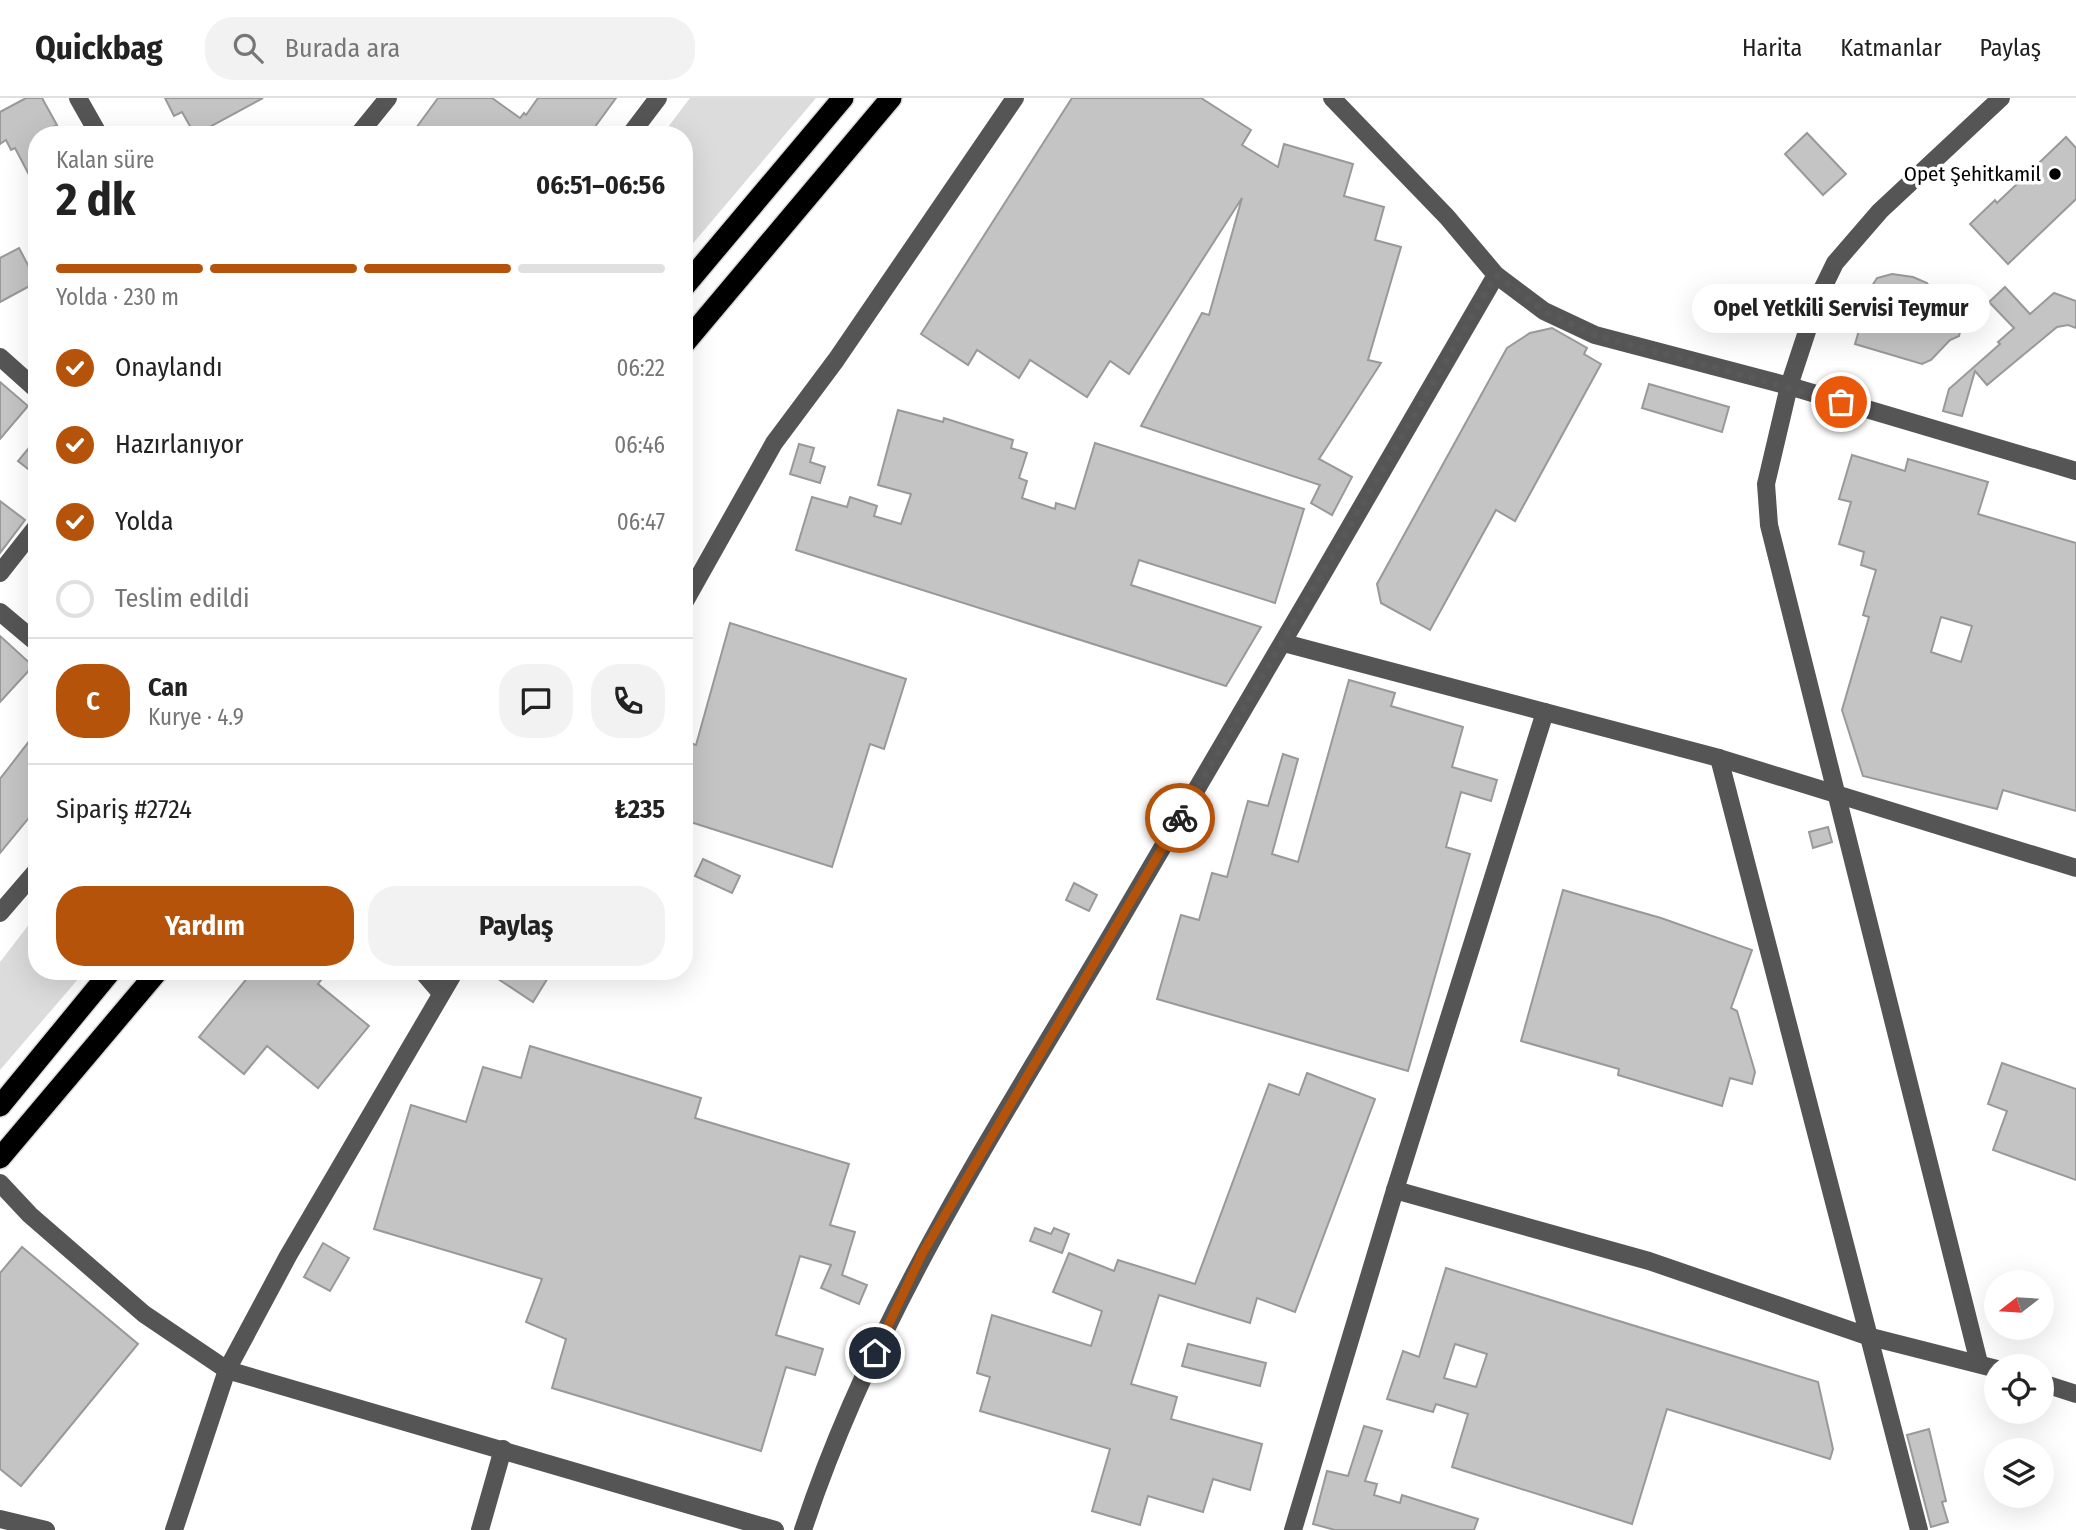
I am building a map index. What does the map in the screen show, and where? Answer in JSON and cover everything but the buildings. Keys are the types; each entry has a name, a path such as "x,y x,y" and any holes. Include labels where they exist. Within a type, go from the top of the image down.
{"highway":[{"path":"693,276 843,98"},
{"path":"693,333 891,98"},
{"path":"0,1106 104,980"},
{"path":"0,1158 150,980"}],"street":[{"path":"78,98 94,126"},
{"path":"365,126 388,98"},
{"path":"637,126 658,98"},
{"path":"693,587 774,443 836,360 1015,98"},
{"path":"1332,98 1447,217 1496,275 1544,311 1595,335 1789,386 2076,471"},
{"path":"1985,1354 1835,792 1769,525 1766,484 1789,386 1818,298 1835,263 1880,211 2001,98"},
{"path":"803,1530 828,1453 922,1254 1284,643 1496,275"},
{"path":"0,358 28,382"},
{"path":"0,573 28,537"},
{"path":"0,612 28,635"},
{"path":"1284,643 1719,758 2076,868"},
{"path":"1293,1530 1395,1189 1545,712"},
{"path":"1719,758 1919,1530"},
{"path":"0,913 28,880"},
{"path":"430,980 441,993"},
{"path":"174,1530 227,1370 288,1256 449,980"},
{"path":"0,1183 30,1215 144,1314 227,1370 775,1530"},
{"path":"1395,1189 1649,1261 1867,1336 1984,1365"},
{"path":"2054,1387 2076,1394"},
{"path":"480,1530 503,1449"},
{"path":"0,1519 46,1530"}],"shaded area":[{"path":"690,98 816,98 693,243 693,126 669,126"},
{"path":"28,926 28,980 77,980 0,1070 0,962"}],"way so far":[{"path":"1180,818 1496,275 1544,311 1595,335 1841,402"}],"place":[{"name":"Opet Şehitkamil","path":"2055,174"},
{"name":"Opel Yetkili Servisi Teymur","path":"1841,402"}],"route":[{"path":"875,1353 922,1254 1180,818"}]}
